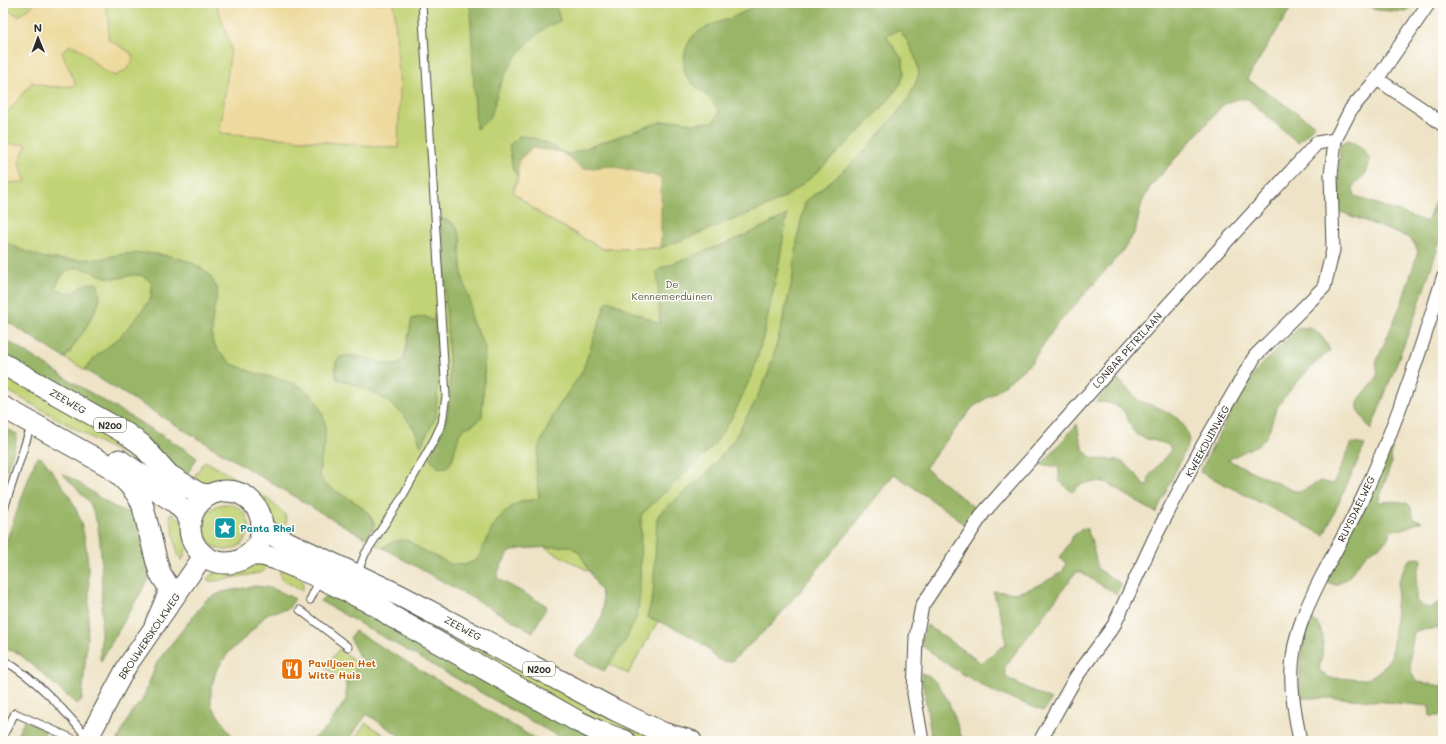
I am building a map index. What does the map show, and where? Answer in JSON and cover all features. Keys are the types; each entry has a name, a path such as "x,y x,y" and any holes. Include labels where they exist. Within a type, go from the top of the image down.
{"main road":[{"name":"ZEEWEG","path":"3,364 127,434 141,444 169,475 198,493 208,496"},
{"name":"N200","path":"3,395 111,455 140,475 162,494 175,502 186,512 190,520 190,529 194,543 204,555 217,562 241,560 248,555 262,555 276,559 321,578 377,606 391,616 580,722 600,732 625,741"},
{"path":"3,407 107,465 121,475 138,495 142,503 160,573 168,586 168,596 156,623"},
{"path":"190,520 196,507 202,500 218,492 235,492 252,501 258,511 262,527 259,541 248,555"},
{"name":"ZEEWEG","path":"262,527 270,534 357,574 440,616 615,710 663,732 691,741"},
{"name":"BROUWERSKOLKWEG","path":"84,740 127,666 204,555"}],"street":[{"path":"1335,140 1351,109 1377,79 1428,3"},
{"path":"1377,79 1443,125"},
{"name":"LONBAR PETRILAAN","path":"922,741 914,694 916,638 922,606 984,512 1145,330 1317,144 1335,140"},
{"name":"KWEEKDUINWEG","path":"1040,741 1076,677 1114,625 1159,528 1203,445 1255,356 1324,287 1333,250 1331,175 1335,140"},
{"name":"RUYSDAELWEG","path":"1300,741 1293,707 1292,677 1293,657 1298,634 1308,603 1368,487 1421,350 1443,278"}],"lane":[{"path":"357,574 365,554 401,499 434,440 442,423 446,396 422,3"},
{"path":"3,512 28,435"},
{"path":"310,600 321,578"},
{"path":"300,610 348,647"},
{"path":"3,660 19,669 60,705 84,740"},
{"path":"3,736 15,713 84,740"}],"green space":[{"name":"De Kennemerduinen","path":"3,3 1259,3 798,594 780,577 662,614 628,674 592,655 624,590 497,522 492,528 496,604 393,542 382,548 376,545 382,535 93,360 85,370 65,358 72,350 3,275"},
{"path":"470,3 554,3 560,21 539,32 514,59 502,80 490,116 476,129"},
{"path":"761,3 1294,3 1247,79 1315,125 1298,143 1248,99 1234,100 1222,106 1150,187 1142,202 1135,232 1123,251 1056,326 1031,363 996,392 973,407 925,468 977,510 965,526 955,516 894,474 849,532 772,624 732,661 726,662 716,658 708,648 691,636 647,617 653,596 657,518 660,513 706,474 733,441 755,402 768,374 792,282 798,235 805,202 848,167 869,146 907,101 919,74 916,60 908,42 899,30 886,36 903,60 904,73 901,83 865,126 813,176 787,196 763,208 661,248 603,249 542,215 513,192 518,178 513,169 509,146 519,136 527,137 540,140 562,152 569,154 660,122 680,120 691,124 713,122 719,112 711,100 691,82 685,74 684,60 686,49 694,35 701,30"},
{"path":"1364,3 1413,3 1406,12 1376,10"},
{"path":"1349,140 1362,148 1370,160 1366,173 1354,185 1353,191 1355,196 1427,222 1443,182 1443,232 1416,313 1371,430 1360,413 1358,402 1376,378 1376,363 1402,302 1418,252 1410,238 1338,211 1340,144"},
{"path":"787,215 765,330 753,372 733,416 714,445 641,515 640,594 637,616 625,641 604,671 574,655 594,631 602,617 603,600 601,592 579,552 569,546 519,549 508,553 498,572 497,578 547,606 533,632 383,548 395,541 407,540 422,550 451,564 464,565 477,560 493,526 505,512 512,506 521,502 539,498 536,469 539,446 556,410 582,372 606,303 609,301 660,324 657,272 661,268 739,238"},
{"path":"441,219 452,222 457,228 461,239 460,255 463,279 470,301 471,319 485,347 482,417 474,424 463,429 459,435 452,461 446,468 438,467 430,458 444,428 448,412 450,391"},
{"path":"3,241 22,250 45,258 67,260 99,259 123,254 147,253 170,256 191,262 208,273 218,289 212,321 212,341 219,352 232,364 257,374 281,379 303,388 316,400 323,415 325,425 325,443 319,474 324,484 358,504 369,514 375,524 366,538 318,511 85,370 95,357 119,338 139,315 151,298 152,283 147,278 132,275 111,278 79,268 68,270 63,274 56,287 58,289 67,293 73,293 87,284 98,284 100,298 98,305 84,331 65,358 3,319"},
{"path":"424,316 436,322 439,365 436,417 421,446 412,426 397,409 379,396 369,391 337,379 335,369 336,362 340,357 346,356 360,357 396,365 402,362 412,319"},
{"path":"1309,327 1322,337 1330,351 1308,370 1280,403 1263,441 1228,460 1294,491 1302,491 1320,481 1333,484 1352,443 1365,445 1324,535 1200,472 1239,395 1259,368 1297,329"},
{"path":"3,338 197,458 184,479 3,357"},
{"path":"3,370 109,429 163,476 131,460 3,388"},
{"path":"1117,378 1139,401 1162,409 1176,417 1183,424 1190,440 1156,513 1105,482 1090,482 1080,485 1072,492 1059,481 1059,469 1056,466 1041,465 1077,424 1082,447 1089,456 1122,462 1132,470 1145,486 1148,485 1149,476 1171,450 1169,445 1144,438 1136,434 1132,430 1123,411 1117,406 1105,402 1096,402"},
{"path":"1393,426 1391,464 1378,502 1404,502 1410,506 1414,519 1422,521 1403,529 1391,530 1387,540 1379,547 1367,553 1347,579 1336,585 1326,582"},
{"path":"3,427 17,434 15,447 3,479"},
{"path":"38,457 42,458 70,497 78,514 86,544 89,611 82,700 77,703 75,703 18,653 3,648 3,550 35,461"},
{"path":"205,461 249,487 282,511 286,517 286,524 281,534 269,521 260,499 247,488 239,484 229,483 220,483 202,487 190,483"},
{"path":"62,473 109,504 123,511 139,511 153,571 101,661 101,553 98,526 90,503"},
{"path":"226,504 239,508 245,514 249,527 245,540 239,546 226,550 213,546 207,540 203,527 207,514 213,508"},
{"path":"171,513 183,521 186,549 182,561 176,546 170,516"},
{"path":"1082,528 1087,529 1091,539 1098,569 1121,584 1116,594 1080,572 1076,572 1004,668 1007,678 1051,700 1044,711 992,691 951,667 921,645 927,625 981,663 1006,644 1003,623 993,591 1016,593 1032,588 1063,571 1066,563 1060,558 1073,536"},
{"path":"291,551 349,576 657,741 638,740 610,730"},
{"path":"1411,559 1422,559 1417,572 1416,601 1422,606 1429,608 1443,600 1443,628 1418,630 1414,634 1410,659 1411,672 1417,682 1443,686 1443,716 1430,716 1429,706 1341,698 1300,698 1299,678 1301,658 1311,619 1319,625 1323,637 1322,656 1319,668 1322,673 1330,678 1368,679 1381,670 1391,657 1398,583 1406,563"},
{"path":"250,563 269,563 264,571 259,573 215,581 210,581 207,579 216,572 236,568"},
{"path":"282,568 302,579 302,591 281,579 280,573"},
{"path":"255,586 276,590 295,599 288,609 268,613 245,638 229,652 216,671 211,689 211,705 233,738 238,741 117,741 133,710 142,701 157,662 206,600 222,592"},
{"path":"334,594 604,741 566,741 320,601 324,597"},
{"path":"355,631 539,741 407,741 367,714 347,741 309,741 325,730 346,700 346,683 361,661 350,638"},
{"path":"339,649 365,668 352,687 325,668"},
{"path":"921,673 929,676 936,682 946,697 963,741 932,741"},
{"path":"25,720 45,730 42,741 14,741"},
{"path":"366,723 393,741 352,741"}],"sand":[{"path":"36,3 104,3 109,19 108,39 131,53 133,58 131,64 126,70 115,76 103,70 80,49 71,45 62,53 75,82 74,86 47,86 32,82 3,118 3,8 19,16"},
{"path":"216,3 394,3 400,91 398,148 220,133 231,48"},
{"path":"3,140 7,144 27,144 19,162 26,182 3,183"},
{"path":"532,148 561,152 583,169 611,166 661,177 661,248 603,249 542,215 513,192 518,178 518,161"}],"place":[{"name":"Panta Rhei","path":"225,528"},
{"name":"Paviljoen Het Witte Huis","path":"292,669"}]}
